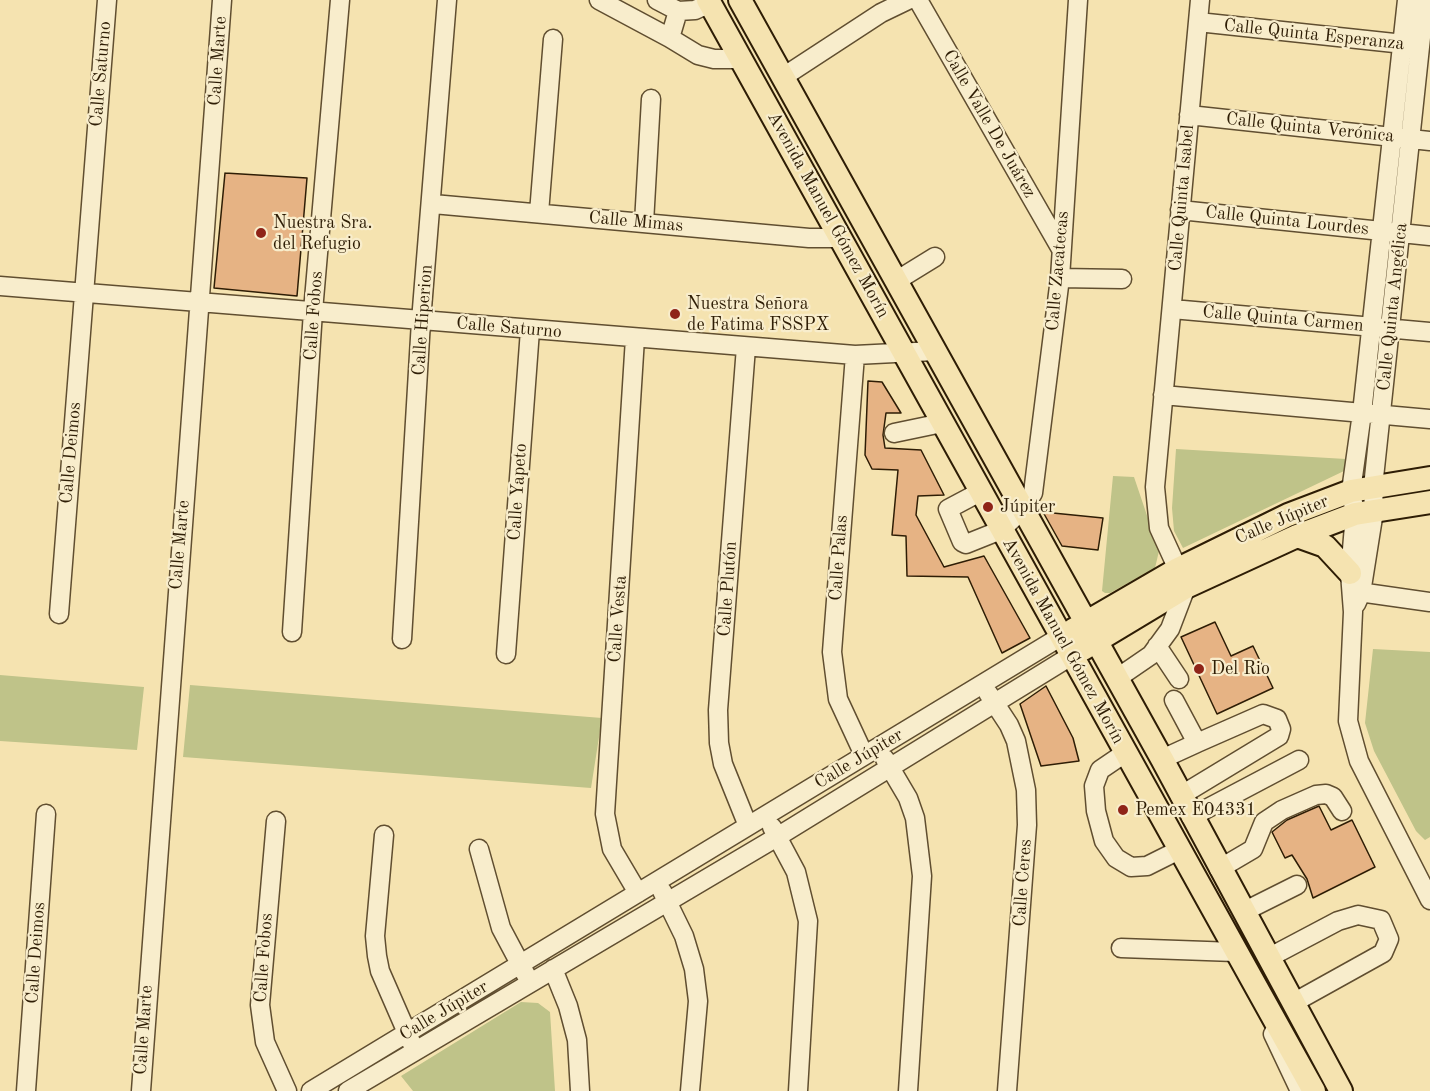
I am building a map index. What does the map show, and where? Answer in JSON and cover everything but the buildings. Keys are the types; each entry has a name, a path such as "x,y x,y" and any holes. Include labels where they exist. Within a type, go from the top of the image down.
{"main road":[{"name":"Avenida Manuel Gómez Morín","path":"740,0 1162,759 1191,817 1341,1091"},
{"name":"Avenida Manuel Gómez Morín","path":"709,2 1314,1091"},
{"name":"Calle Júpiter","path":"1090,631 1133,617 1234,539 1362,489 1430,478"},
{"name":"Calle Júpiter","path":"1066,647 1090,631 1112,606 1182,578 1364,513 1430,502"},
{"path":"1297,536 1314,540 1325,546 1354,586"},
{"path":"1063,582 1085,600 1112,606"},
{"path":"1116,679 1117,640 1133,617"}],"street":[{"name":"Calle Saturno","path":"84,292 107,0"},
{"name":"Calle Marte","path":"141,1091 222,0"},
{"name":"Calle Fobos","path":"292,632 314,311 340,0"},
{"name":"Calle Hiperion","path":"402,639 422,321 433,204 447,0"},
{"path":"599,0 698,55 714,59 741,59"},
{"path":"657,0 678,11 695,9 709,2"},
{"path":"783,77 881,13 908,0"},
{"name":"Calle Valle De Juárez","path":"918,0 1061,249"},
{"name":"Calle Zacatecas","path":"980,492 948,509 962,542 970,544 1001,530 1023,509 1031,497 1034,484 1060,278 1078,0"},
{"name":"Calle Quinta Isabel","path":"1182,578 1159,528 1156,509 1157,459 1200,0"},
{"name":"Calle Quinta Angélica","path":"1407,0 1418,46 1392,137 1362,413 1364,513 1354,586 1348,721 1351,741 1359,761 1430,900"},
{"name":"Calle Quinta Angélica","path":"1362,489 1382,415 1411,139 1418,46 1425,0"},
{"path":"670,38 678,11"},
{"name":"Calle Quinta Esperanza","path":"1198,22 1418,46"},
{"path":"539,213 553,39"},
{"path":"644,223 651,99"},
{"name":"Calle Quinta Verónica","path":"1189,115 1430,141"},
{"name":"Calle Mimas","path":"433,204 809,238 840,238"},
{"name":"Calle Quinta Lourdes","path":"1180,210 1430,236"},
{"path":"896,281 935,257"},
{"path":"1060,278 1122,279"},
{"name":"Calle Saturno","path":"0,286 855,355 935,351"},
{"name":"Calle Deimos","path":"58,614 84,292"},
{"name":"Calle Quinta Carmen","path":"1172,309 1430,332"},
{"name":"Calle Yapeto","path":"506,654 530,330"},
{"name":"Calle Vesta","path":"635,338 605,814 612,849 638,893"},
{"name":"Calle Plutón","path":"746,346 718,710 719,743 723,764 748,826"},
{"name":"Calle Palas","path":"855,355 832,652 838,699 871,751 890,767 908,798 915,818 922,876 908,1091"},
{"path":"1163,395 1430,419"},
{"path":"894,433 942,423"},
{"path":"1116,679 1140,664 1170,629 1182,578"},
{"path":"1354,586 1430,602"},
{"path":"1157,646 1179,679"},
{"name":"Calle Júpiter","path":"311,1091 982,685 1066,647"},
{"name":"Calle Júpiter","path":"348,1091 777,837 996,703 1066,647"},
{"name":"Calle Ceres","path":"982,685 996,703 1016,741 1026,790 1027,825 1007,1091"},
{"path":"1174,700 1197,743"},
{"path":"1162,759 1263,714 1273,716 1280,726 1279,736 1180,796"},
{"path":"1125,753 1100,770 1094,786 1096,811 1104,841 1116,858 1131,867 1147,866 1179,850"},
{"path":"1191,817 1299,760"},
{"path":"1219,868 1253,849 1264,822 1282,810 1316,795 1326,794 1333,797 1342,811"},
{"name":"Calle Deimos","path":"26,1091 46,814"},
{"path":"765,815 796,872 808,921 798,1091"},
{"name":"Calle Fobos","path":"276,821 260,1005 265,1042 287,1091"},
{"path":"384,835 375,936 377,956 380,971 416,1050"},
{"path":"479,849 496,914 506,941 530,982"},
{"path":"656,882 668,901 684,936 694,969 698,1001 690,1091"},
{"path":"1243,912 1297,885"},
{"path":"1268,958 1338,921 1358,915 1382,920 1389,939 1383,953 1297,1012 1322,1042 1350,1091"},
{"path":"1121,948 1235,952"},
{"path":"552,969 568,1006 577,1040 580,1091"},
{"path":"1264,1004 1278,1048 1300,1091"}],"green space":[{"path":"1176,449 1346,459 1344,471 1183,548 1174,531 1172,508"},
{"path":"1113,476 1134,477 1159,551 1155,568 1110,593 1105,593 1102,591"},
{"path":"1373,649 1430,652 1430,837 1425,840 1416,831 1374,751 1365,723"},
{"path":"0,675 144,687 137,750 0,741"},
{"path":"190,685 602,718 591,788 183,757"},
{"path":"521,1002 538,1003 550,1012 555,1091 413,1091 401,1076"}],"place":[{"name":"Nuestra Sra. del Refugio","path":"261,233"},
{"name":"Nuestra Señora de Fatima FSSPX","path":"675,314"},
{"name":"Júpiter","path":"988,507"},
{"name":"Del Rio","path":"1199,669"},
{"name":"Pemex E04331","path":"1123,810"}]}
